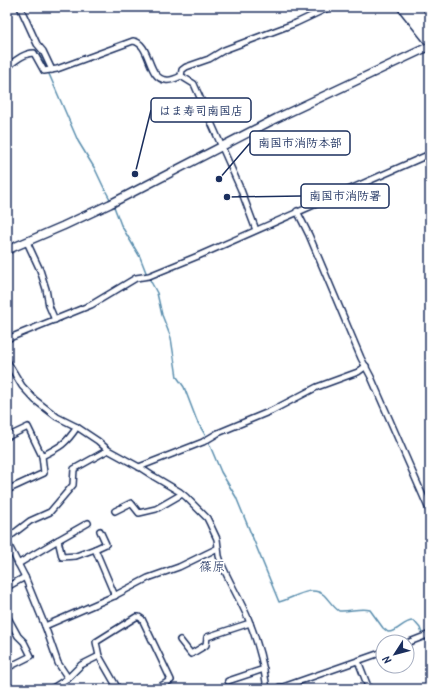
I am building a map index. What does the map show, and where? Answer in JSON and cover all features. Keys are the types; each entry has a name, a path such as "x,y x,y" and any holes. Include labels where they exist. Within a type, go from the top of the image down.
{"highway":[{"path":"403,7 430,41"},
{"path":"414,7 430,28"}],"street":[{"path":"20,7 36,44 43,51 52,70"},
{"path":"181,76 182,70 186,67 209,59 235,45 296,23 330,7"},
{"path":"7,66 22,56 34,53 44,71 52,70 133,41 138,42 142,46 154,72 159,78 170,80 181,76"},
{"path":"7,250 112,203 276,118 430,46"},
{"path":"181,76 194,84 241,190 256,230"},
{"path":"7,339 91,305 136,278 148,276 430,154"},
{"path":"298,211 361,358 366,366 430,512"},
{"path":"27,242 40,270 46,289 49,306 56,320"},
{"path":"7,361 22,386 57,418 77,427 98,441 108,450 139,467 182,494 207,518 217,539 222,565 250,623 264,669 267,689"},
{"path":"139,467 207,440 218,433 271,411 317,387 358,372 366,366"},
{"path":"7,437 28,427 42,456 44,473 7,490"},
{"path":"42,456 59,448 68,440 77,427"},
{"path":"7,537 30,521 50,512 73,485 74,469 108,450"},
{"path":"115,511 131,503 139,512 156,509 182,494"},
{"path":"18,564 88,523"},
{"path":"58,540 62,557 76,556 106,544 100,531"},
{"path":"7,542 25,577 58,663 68,678"},
{"path":"95,548 115,596"},
{"path":"45,626 115,596 138,582 179,567 218,548"},
{"path":"7,587 25,577"},
{"path":"7,616 18,636 24,642 32,656 7,668"},
{"path":"118,689 99,656 96,642 136,617 139,617 142,620 171,680 156,689"},
{"path":"180,640 191,654 206,645 208,637 250,623"},
{"path":"415,640 426,636"},
{"path":"280,689 375,655"},
{"path":"51,689 68,678 81,665 99,656"},
{"path":"358,661 370,689"},
{"path":"228,681 264,669"}],"waterway":[{"path":"7,63 17,56 32,50 36,50 46,67"},
{"path":"49,74 78,141 95,169 111,201"},
{"path":"113,204 121,225 140,257 147,275"},
{"path":"149,278 157,293 162,315 171,338 177,377 184,387 197,421 207,438"},
{"path":"208,441 221,472 236,497 279,602 302,593 313,591 319,592 324,595 339,611 362,609 370,610 383,628 388,632 395,630 407,622 414,621 420,628 424,639 430,644"}],"place":[{"name":"はま寿司南国店","path":"135,174"},
{"name":"南国市消防本部","path":"219,179"},
{"name":"南国市消防署","path":"227,197"}],"district":[{"name":"篠原","path":"212,566"}]}
